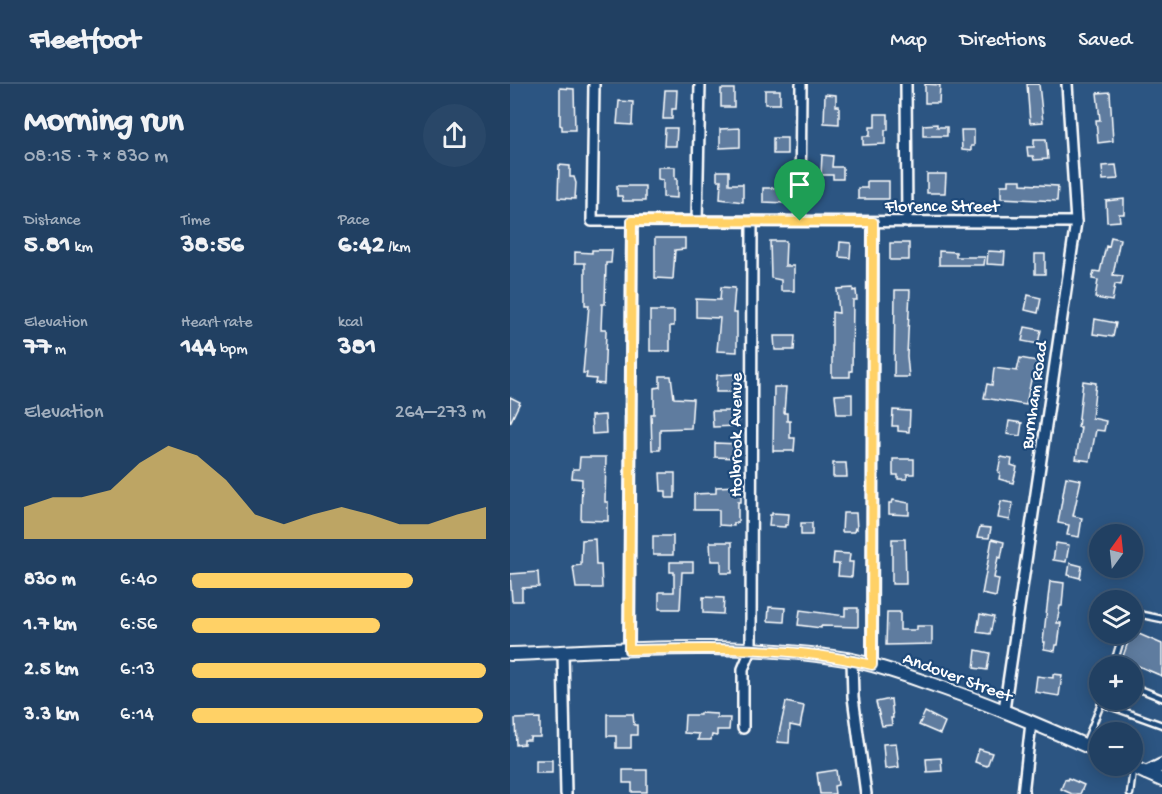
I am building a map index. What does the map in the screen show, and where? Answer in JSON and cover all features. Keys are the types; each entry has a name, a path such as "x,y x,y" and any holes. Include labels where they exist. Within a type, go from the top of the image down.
{"main road":[{"name":"Andover Street","path":"510,654 710,648 787,651 852,660 1004,710 1089,748"},
{"path":"1146,773 1162,765"},
{"path":"1143,772 1162,780"}],"street":[{"name":"Florence Street","path":"594,84 592,221 1076,222"},
{"path":"697,221 700,84"},
{"path":"800,221 801,84"},
{"path":"906,84 907,222"},
{"name":"Burnham Road","path":"1004,710 1076,222 1067,84"},
{"path":"629,650 632,221"},
{"name":"Holbrook Avenue","path":"743,728 742,669 751,650 752,221"},
{"path":"872,665 873,222"},
{"path":"563,652 566,794"},
{"path":"852,660 853,697 866,794"},
{"path":"1023,794 1031,723"}],"lane":[{"path":"1143,615 1162,619"},
{"path":"1143,690 1162,698"},
{"path":"1085,746 1099,710"},
{"path":"1124,710 1162,725"},
{"path":"1130,776 1130,794"}],"building":[{"path":"925,84 940,85 939,103 925,103"},
{"path":"1027,84 1039,84 1043,122 1030,123"},
{"path":"560,88 574,89 575,130 562,130 560,125"},
{"path":"721,89 734,89 734,107 721,107"},
{"path":"665,90 677,90 676,109 672,109 672,119 663,119"},
{"path":"765,90 780,90 780,104 765,104"},
{"path":"1110,92 1113,141 1098,143 1096,120 1100,120 1097,93"},
{"path":"825,94 836,95 836,106 839,106 839,124 824,123"},
{"path":"619,101 633,102 632,125 617,124"},
{"path":"875,114 888,114 885,144 863,145 863,136 870,136 870,127 875,127"},
{"path":"937,124 937,127 947,127 947,136 923,136 923,125"},
{"path":"665,128 677,128 676,146 664,146"},
{"path":"740,128 740,147 720,148 720,129"},
{"path":"961,130 974,130 974,146 971,146 971,151 962,150"},
{"path":"773,138 787,138 787,154 773,154"},
{"path":"1034,139 1046,139 1048,159 1034,160 1033,156 1028,156 1027,147 1034,147"},
{"path":"822,155 833,156 832,167 843,167 843,179 833,179 833,175 821,175"},
{"path":"559,165 570,166 570,177 574,177 576,183 575,199 558,198"},
{"path":"1116,165 1118,179 1103,180 1102,166"},
{"path":"658,167 675,167 677,198 663,197 663,180 658,179"},
{"path":"717,171 729,171 729,184 743,184 743,202 720,199 721,180 717,180"},
{"path":"927,174 946,174 945,193 927,193"},
{"path":"1009,180 1021,180 1021,184 1058,186 1057,201 1001,198 1001,185 1009,185"},
{"path":"867,181 889,181 889,199 858,199 858,188 867,188"},
{"path":"617,186 645,186 645,201 623,201 622,196 617,196"},
{"path":"763,188 787,188 787,203 763,202"},
{"path":"1124,199 1124,214 1119,214 1120,221 1107,222 1106,201"},
{"path":"1111,237 1120,239 1113,275 1123,276 1121,285 1115,284 1112,301 1095,298 1098,280 1092,279 1094,271 1100,272 1106,246 1109,247"},
{"path":"655,238 685,238 685,249 675,250 673,279 655,278"},
{"path":"770,241 786,241 785,266 794,266 794,291 781,291 781,280 771,278"},
{"path":"840,242 851,243 850,258 839,257"},
{"path":"890,243 909,243 909,260 890,260"},
{"path":"592,250 612,250 611,263 606,263 605,304 602,304 601,329 606,329 604,384 595,383 596,379 586,378 587,373 583,373 589,305 585,305 585,263 575,263 575,252 592,253"},
{"path":"939,251 956,252 956,257 985,257 984,265 939,265"},
{"path":"988,251 1005,252 1004,265 987,264"},
{"path":"1035,254 1045,254 1045,274 1035,274"},
{"path":"721,287 735,288 733,313 737,313 737,352 717,351 720,318 696,317 696,299 720,300"},
{"path":"853,288 853,291 856,290 857,300 853,300 852,371 850,371 850,377 832,377 832,312 839,313 837,289"},
{"path":"895,290 910,290 907,356 909,377 894,377"},
{"path":"1028,295 1041,298 1038,313 1025,310"},
{"path":"650,311 674,311 674,326 670,326 670,351 650,351"},
{"path":"1095,319 1116,323 1113,337 1093,334"},
{"path":"1025,327 1041,330 1038,344 1022,341"},
{"path":"774,336 795,336 794,350 775,350"},
{"path":"1020,358 1037,361 1026,405 984,398 987,384 992,385 994,368 1017,371"},
{"path":"735,374 735,392 716,392 717,375"},
{"path":"660,376 671,376 674,398 693,399 691,428 660,429 660,450 652,450 651,414 654,414 654,388 660,387"},
{"path":"1083,381 1096,383 1092,418 1106,421 1104,431 1096,430 1090,461 1076,459 1081,427 1078,427"},
{"path":"774,387 786,387 784,413 787,413 787,421 790,421 790,438 795,438 794,451 773,451"},
{"path":"852,394 852,414 837,414 835,395"},
{"path":"510,397 520,402 510,423"},
{"path":"893,410 910,411 909,432 898,431 898,426 892,426"},
{"path":"712,411 738,411 739,421 736,421 736,426 713,427"},
{"path":"605,415 606,433 592,434 591,416"},
{"path":"1009,421 1022,423 1020,436 1007,434"},
{"path":"715,443 740,444 737,458 715,457"},
{"path":"580,457 606,457 605,502 608,502 608,521 581,520 582,479 572,478 573,469 579,469"},
{"path":"1001,457 1012,459 1011,465 1017,467 1013,483 999,479"},
{"path":"893,459 914,459 914,474 907,474 907,479 898,479 898,475 893,475"},
{"path":"833,463 846,463 847,477 833,477"},
{"path":"660,473 675,473 675,498 666,498 666,491 661,491"},
{"path":"1066,477 1081,480 1073,516 1082,518 1079,537 1067,535 1069,525 1058,523"},
{"path":"716,487 741,488 741,502 738,502 738,523 734,523 734,526 719,525 719,510 694,510 694,494 716,493"},
{"path":"893,500 909,503 909,515 889,514 889,503"},
{"path":"1001,501 1013,503 1010,520 998,518"},
{"path":"772,513 789,514 788,525 785,527 769,526"},
{"path":"843,513 856,513 857,529 855,528 854,532 842,532"},
{"path":"801,523 812,523 812,535 801,535"},
{"path":"980,527 991,528 989,538 977,537"},
{"path":"653,536 673,536 673,555 653,555"},
{"path":"595,539 596,565 601,565 602,588 576,588 573,566 581,565 582,540"},
{"path":"892,539 905,539 906,584 892,584"},
{"path":"992,539 1004,542 994,578 999,579 996,597 982,594"},
{"path":"710,542 732,542 732,573 721,573 721,561 711,561"},
{"path":"1056,543 1069,545 1066,562 1053,560"},
{"path":"834,553 850,554 849,562 853,562 852,577 838,576 839,564 833,564"},
{"path":"670,562 693,562 693,572 682,572 680,609 659,609 659,592 674,592 674,572 670,572"},
{"path":"1070,563 1082,566 1080,578 1068,575"},
{"path":"538,572 539,587 522,588 522,601 512,601 510,574"},
{"path":"1050,581 1064,583 1062,606 1060,606 1057,623 1061,623 1055,651 1044,649 1045,642 1043,642"},
{"path":"703,597 724,598 723,614 703,613"},
{"path":"769,607 785,608 784,622 768,621"},
{"path":"845,608 858,608 858,627 821,626 821,628 798,625 800,610 845,616"},
{"path":"887,612 900,612 900,630 917,630 917,626 932,626 932,644 886,645"},
{"path":"980,614 994,617 990,634 977,632"},
{"path":"1143,636 1162,644 1162,676 1143,668 1143,656 1123,656 1127,644 1143,644"},
{"path":"976,650 990,653 987,670 974,668"},
{"path":"1053,674 1062,675 1059,696 1035,692 1037,676 1053,678"},
{"path":"891,699 892,725 882,726 876,702"},
{"path":"786,702 804,706 800,727 790,725 789,743 777,742"},
{"path":"925,712 945,722 940,734 919,725"},
{"path":"700,713 717,714 717,718 730,718 729,730 717,730 717,736 712,735 711,740 698,740 699,734 684,733 685,715 700,715"},
{"path":"607,714 633,714 634,725 637,725 637,735 631,735 631,748 616,748 616,736 607,736"},
{"path":"540,718 540,737 530,737 530,740 524,740 524,744 516,745 515,719"},
{"path":"896,743 899,767 885,769 883,744"},
{"path":"979,749 992,753 987,766 975,762"},
{"path":"941,758 942,771 927,772 926,759"},
{"path":"536,760 552,760 552,773 536,773"},
{"path":"623,770 647,770 647,792 632,792 632,783 623,783"},
{"path":"836,770 838,785 834,786 835,794 820,794 817,773"},
{"path":"1068,778 1084,785 1080,794 1072,794 1061,789 1065,779"}],"route":[{"path":"632,221 800,221 873,222 872,665 787,651 710,648 629,650 632,221"}]}
